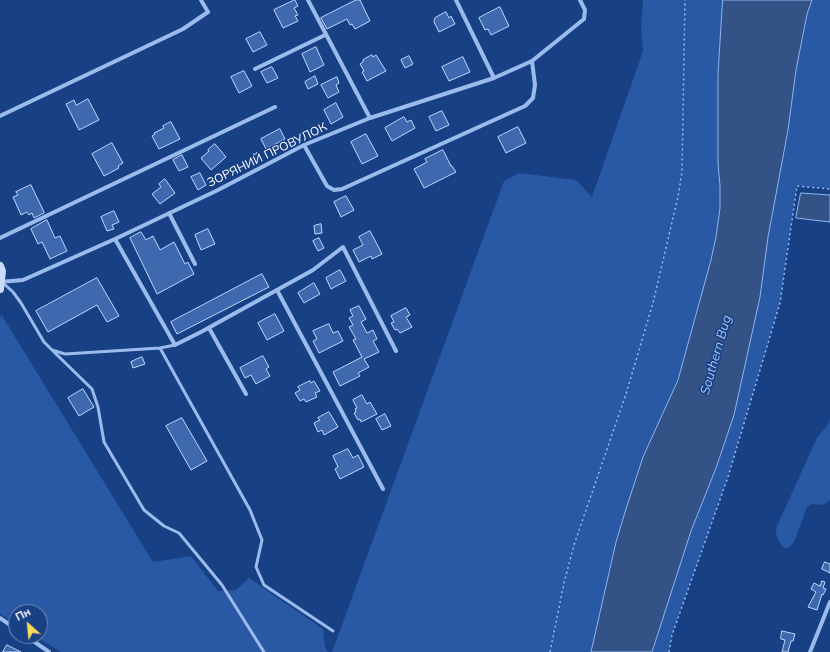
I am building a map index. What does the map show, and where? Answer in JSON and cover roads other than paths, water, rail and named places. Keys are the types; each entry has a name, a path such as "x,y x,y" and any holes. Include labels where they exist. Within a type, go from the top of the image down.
{"street":[{"path":"0,116 183,29 208,12 201,0"},
{"path":"308,0 325,35 370,118"},
{"path":"456,0 494,78"},
{"name":"ЗОРЯНИЙ ПРОВУЛОК","path":"1,284 23,280 115,239 218,190 304,145 370,118 494,78 532,61 584,19 585,10 580,0"},
{"path":"255,70 325,35"},
{"path":"304,145 327,186 334,190 342,189 525,106 533,98 535,85 532,61"},
{"path":"0,238 275,107"},
{"path":"169,213 195,264"},
{"path":"115,239 175,345 209,328 313,270 343,247 396,351"},
{"path":"0,266 2,272 1,284"},
{"path":"277,290 383,489"},
{"path":"209,328 246,394"},
{"path":"810,652 830,602"},
{"path":"38,644 49,652"}],"lane":[{"path":"1,284 17,298 44,342 92,389 98,406 104,442 144,510 164,526 179,533 222,584 264,652"},
{"path":"52,350 65,354 160,348 175,345"},
{"path":"160,348 250,510 262,540 256,567 264,585 333,631"}],"water":[{"name":"Southern Bug","path":"723,0 812,0 807,14 796,70 788,130 768,237 760,297 734,415 716,468 691,531 652,652 591,652 616,542 643,457 678,380 716,237 720,208 718,163 718,74"},
{"path":"801,193 830,195 830,222 796,218"}]}
